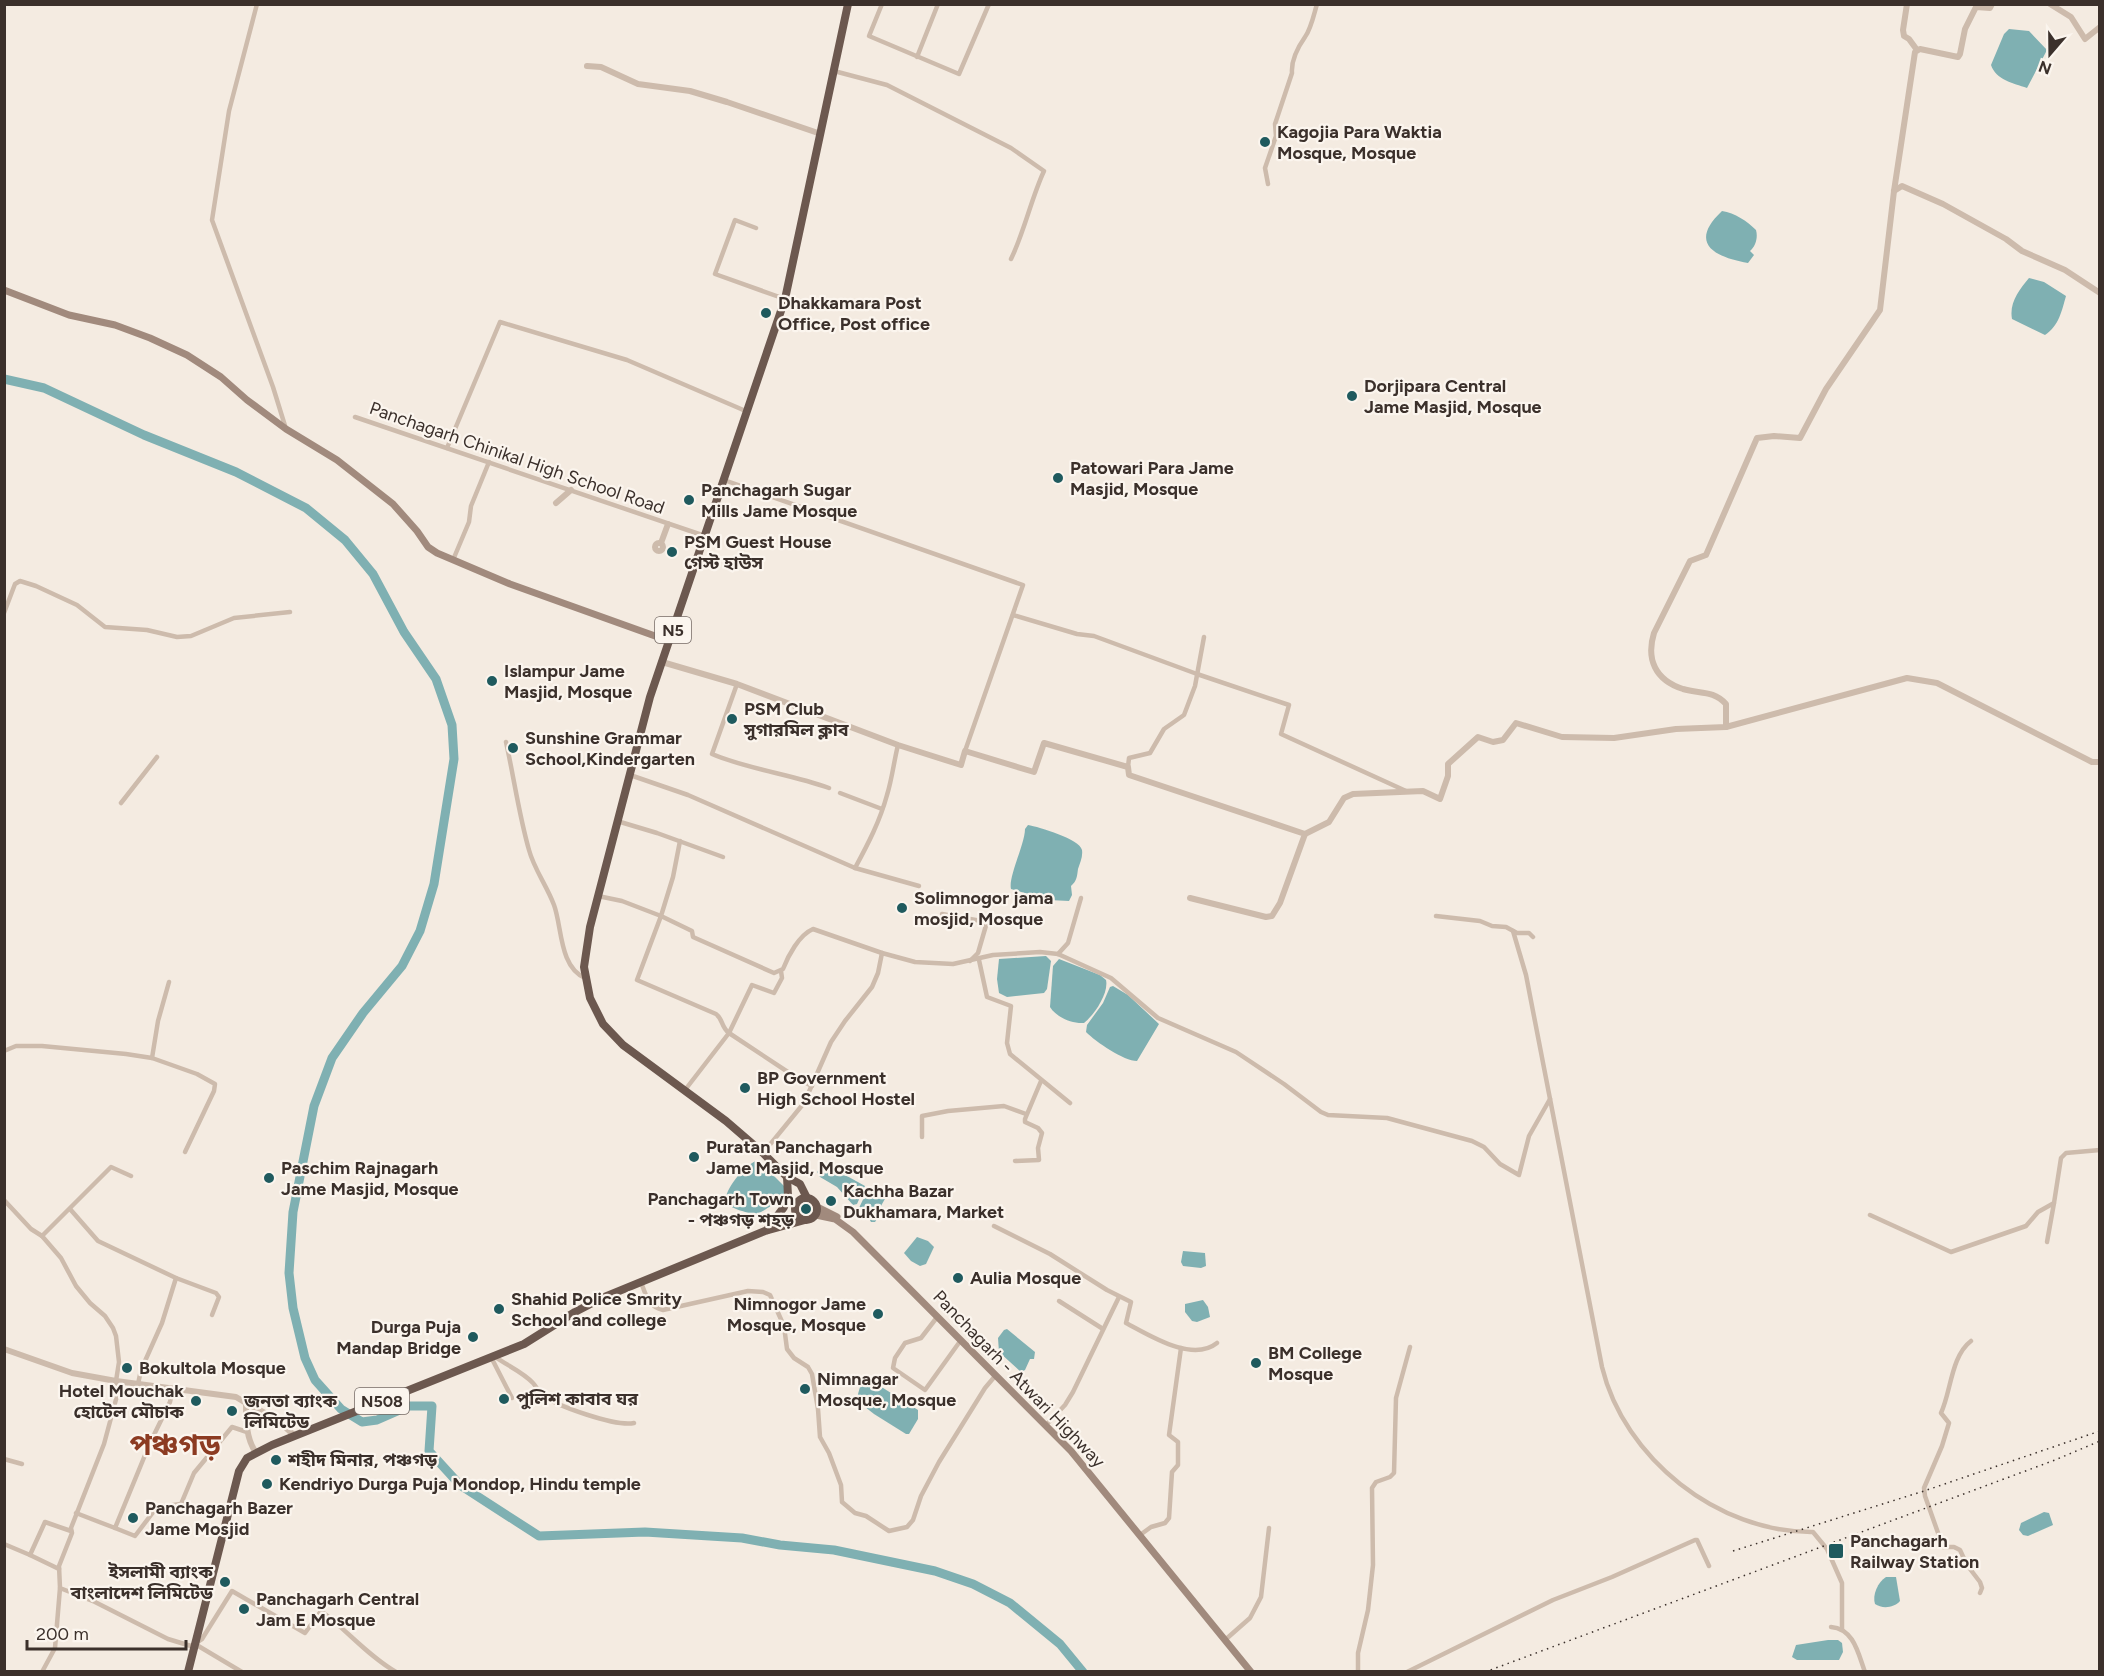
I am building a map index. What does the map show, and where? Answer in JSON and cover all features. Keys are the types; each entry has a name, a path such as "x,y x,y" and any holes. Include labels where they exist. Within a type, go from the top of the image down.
{"highway":[{"name":"N5","path":"787,1181 764,1153 609,1033 594,1008 585,978 585,957 587,941 642,723 785,299 848,4"},
{"path":"765,1231 784,1207 788,1196 787,1181 798,1182 815,1202 816,1211 810,1219 789,1223"},
{"path":"789,1223 799,1200 806,1194"},
{"path":"795,1211 800,1218 805,1220"},
{"name":"N508","path":"256,1453 493,1357 539,1336 588,1305 789,1223"},
{"path":"189,1671 238,1471 247,1458 256,1453"}],"main road":[{"path":"4,290 69,315 115,325 187,355 221,377 286,429 337,460 393,504 428,547 510,584 669,641"},
{"name":"Panchagarh - Atwari Highway","path":"816,1211 836,1216 1083,1464 1251,1671"}],"street":[{"path":"257,4 229,111 212,220 286,429"},
{"path":"882,4 869,36 959,74 989,4"},
{"path":"917,57 938,4"},
{"path":"1268,184 1265,168 1276,136 1275,124 1292,73 1291,66 1301,41 1306,37 1317,4"},
{"path":"1907,4 1904,36 1917,50"},
{"path":"1917,50 1958,57 1965,29 1976,7 1990,8 1992,4"},
{"path":"2050,4 2071,17 2085,39 2100,27"},
{"path":"1726,727 1726,704 1718,696 1681,688 1662,678 1653,665 1651,644 1654,633 1690,561 1706,555 1756,438 1774,436 1800,438 1826,389 1880,310 1894,191 1917,50"},
{"path":"587,66 601,67 638,84 662,86 718,99 821,134"},
{"path":"834,71 886,85 1011,148 1044,171 1011,259"},
{"path":"1894,191 1902,186 1943,204 2006,239 2022,251 2065,270 2100,293"},
{"path":"756,228 735,220 715,274 785,299"},
{"path":"447,448 500,322 627,360 748,412"},
{"name":"Panchagarh Chinikal High School Road","path":"355,417 705,536"},
{"path":"453,560 469,522 471,506 489,462"},
{"path":"662,662 737,684 898,745 961,765 1023,585 724,480"},
{"path":"555,503 571,490"},
{"path":"661,543 668,524"},
{"path":"4,614 15,584 20,581 77,605 105,627 147,630 177,637 190,636 234,618 290,612"},
{"path":"1012,615 1077,634 1094,636 1289,705 1281,734 1409,792"},
{"path":"1203,637 1195,686 1184,715 1164,729 1150,753 1129,758 1129,775 1305,834"},
{"path":"1190,898 1266,917 1272,916 1280,903 1305,834 1329,822 1344,798 1353,794 1423,791 1440,799 1448,776 1448,764 1478,736 1493,741 1503,740 1516,723 1562,737 1614,738 1676,729 1726,727 1907,678 1937,684 2092,762 2100,762"},
{"path":"737,684 712,754 754,768 800,777 829,788"},
{"path":"506,742 530,853 555,906 566,956 573,968 585,978"},
{"path":"965,752 1034,772 1044,743 1128,767"},
{"path":"855,868 870,839 888,794 898,745"},
{"path":"121,803 157,757"},
{"path":"628,774 688,795 855,868 919,886"},
{"path":"840,793 882,809"},
{"path":"617,821 723,857"},
{"path":"680,841 673,878 637,980 716,1014 725,1030 812,1086"},
{"path":"598,896 622,901 661,916 692,931 693,937 763,969 774,973 781,971"},
{"path":"1058,954 1068,943 1081,898"},
{"path":"942,914 987,922 978,953 970,961"},
{"path":"1436,916 1480,921 1492,926 1530,933 1533,937"},
{"path":"685,1090 729,1033 752,985 774,993 782,978 781,971 795,945 813,928 882,953 927,964 954,964 1018,952 1058,954 1111,978 1158,1018 1236,1052 1321,1112 1328,1115 1387,1118 1472,1140 1484,1147 1500,1164 1519,1175 1529,1136 1550,1099"},
{"path":"1514,931 1526,975 1602,1367 1615,1406 1663,1470 1700,1498 1729,1513 1749,1520 1813,1532 1827,1549 1842,1583 1842,1629"},
{"path":"764,1153 800,1109 831,1042 872,987 878,973 882,953"},
{"path":"979,960 987,998 1011,1006 1007,1043 1010,1054 1070,1103"},
{"path":"152,1058 158,1021 169,982"},
{"path":"4,1051 16,1046 42,1046 152,1058 197,1074 215,1084 209,1105 185,1152"},
{"path":"1015,1161 1039,1160 1038,1148 1041,1134 1038,1128 1025,1122 1026,1114 1041,1081"},
{"path":"922,1137 922,1116 948,1110 1004,1106 1026,1114"},
{"path":"2047,1242 2061,1158 2066,1153 2100,1150"},
{"path":"42,1236 111,1167 131,1176"},
{"path":"4,1200 31,1229 42,1236 61,1258 76,1286 105,1316 116,1336 119,1362 116,1381 118,1392 104,1444 76,1513 59,1569 60,1588 55,1648 42,1671"},
{"path":"1869,1215 1951,1252 2026,1226 2038,1212 2054,1203"},
{"path":"70,1209 98,1241 176,1278 216,1293 219,1297 212,1315"},
{"path":"994,1227 1050,1254 1119,1297 1131,1302 1126,1323 1161,1341 1181,1348 1201,1351 1217,1343"},
{"path":"138,1384 141,1370 162,1323 176,1278"},
{"path":"641,1282 650,1304 663,1310 748,1291 764,1292 770,1295 784,1326 787,1349 794,1358 810,1370 818,1409 820,1437 829,1453 841,1485 842,1502 855,1513 866,1516 889,1531 907,1527 914,1520 921,1496 939,1462 985,1388 996,1375"},
{"path":"1046,1425 1069,1399 1119,1297"},
{"path":"1059,1301 1103,1329"},
{"path":"938,1316 921,1338 905,1343 895,1358 893,1368 925,1390 961,1340"},
{"path":"1971,1341 1965,1347 1949,1383 1948,1397 1941,1413 1949,1423 1942,1446 1926,1480 1924,1493 1943,1547 1954,1547 1960,1550 1967,1565 1980,1582 1982,1588 1980,1593"},
{"path":"1358,1671 1358,1653 1368,1610 1372,1565 1372,1488 1376,1482 1394,1473 1396,1398 1410,1347"},
{"path":"4,1348 72,1373 236,1397 276,1419 295,1436"},
{"path":"1140,1535 1151,1527 1165,1523 1169,1518 1172,1472 1178,1462 1178,1442 1169,1435 1181,1348"},
{"path":"493,1357 512,1398"},
{"path":"493,1357 532,1382 541,1394 552,1400 603,1420 627,1425 634,1423"},
{"path":"115,1528 154,1434 170,1402 173,1388"},
{"path":"246,1403 247,1432 250,1444 256,1453"},
{"path":"76,1513 135,1536 157,1507 181,1504 194,1473 232,1427 247,1432"},
{"path":"4,1459 22,1464"},
{"path":"30,1555 45,1522 71,1531"},
{"path":"1225,1640 1250,1618 1261,1597 1269,1528"},
{"path":"1407,1671 1553,1600 1695,1540 1709,1566"},
{"path":"4,1544 59,1569"},
{"path":"60,1588 95,1602 168,1640 191,1646 202,1640 232,1592 305,1634 321,1611 341,1625 380,1663 396,1671"},
{"path":"1831,1626 1849,1634 1865,1671"},
{"path":"195,1644 242,1671"}],"water":[{"path":"2009,29 2029,31 2047,50 2027,88 2001,78 1991,65 2004,34"},
{"path":"1722,211 1740,218 1756,230 1756,241 1750,251 1754,255 1748,263 1725,257 1709,247 1706,240 1707,232"},
{"path":"2029,278 2044,282 2066,296 2057,322 2045,335 2012,319 2013,302"},
{"path":"1028,825 1067,838 1080,846 1082,858 1071,886 1072,895 1069,901 1049,900 1011,889 1012,877"},
{"path":"1046,956 1051,961 1047,989 1044,993 1007,997 999,993 997,979 999,959"},
{"path":"1059,959 1100,975 1106,980 1105,991 1100,1003 1084,1023 1065,1019 1050,1007 1053,966"},
{"path":"1113,986 1128,995 1159,1024 1137,1061 1110,1050 1086,1032 1087,1025 1103,1003 1110,987"},
{"path":"756,1161 784,1186 784,1201 753,1215 732,1207 727,1203 726,1198 736,1179 746,1167"},
{"path":"823,1164 835,1174 847,1176 865,1186 857,1204 853,1205 837,1187 820,1177 817,1172"},
{"path":"868,1189 886,1197 875,1222 871,1222 866,1213 859,1208"},
{"path":"917,1237 928,1241 934,1247 926,1264 920,1266 904,1253"},
{"path":"1183,1251 1205,1253 1206,1266 1201,1268 1183,1266 1181,1262"},
{"path":"1203,1300 1208,1307 1210,1317 1197,1322 1192,1321 1185,1312 1185,1304"},
{"path":"1007,1329 1035,1352 1034,1359 1030,1359 1025,1370 1021,1372 999,1352 998,1338"},
{"path":"872,1381 918,1410 918,1419 909,1434 874,1414 860,1403 858,1394 860,1387"},
{"path":"2044,1512 2049,1513 2053,1525 2028,1536 2023,1535 2019,1530 2021,1523"},
{"path":"1886,1577 1896,1577 1900,1601 1891,1606 1878,1606 1875,1604 1875,1593 1878,1585"},
{"path":"1838,1640 1842,1643 1843,1652 1839,1660 1797,1660 1792,1657 1796,1645"}],"waterway":[{"path":"4,379 44,388 144,435 236,472 306,508 345,540 373,574 404,632 436,679 452,725 454,759 434,884 420,931 402,966 363,1013 332,1058 314,1106 293,1212 289,1273 293,1308 305,1358 315,1380 341,1409 362,1422 377,1420 409,1406 432,1406 429,1451 460,1485 539,1536 645,1532 742,1538 780,1545 834,1550 935,1571 973,1584 1010,1603 1060,1644 1083,1672"}],"railway":[{"path":"1733,1551 1924,1491 2100,1431"},
{"path":"1485,1672 2055,1460 2100,1441"}],"place":[{"name":"Kagojia Para Waktia Mosque, Mosque","path":"1265,142"},
{"name":"Dhakkamara Post Office, Post office","path":"766,313"},
{"name":"Dorjipara Central Jame Masjid, Mosque","path":"1352,396"},
{"name":"Patowari Para Jame Masjid, Mosque","path":"1058,478"},
{"name":"Panchagarh Sugar Mills Jame Mosque","path":"689,500"},
{"name":"PSM Guest House গেস্ট হাউস","path":"672,552"},
{"name":"Islampur Jame Masjid, Mosque","path":"492,681"},
{"name":"PSM Club সুগারমিল ক্লাব","path":"732,719"},
{"name":"Sunshine Grammar School,Kindergarten","path":"513,748"},
{"name":"Solimnogor jama mosjid, Mosque","path":"902,908"},
{"name":"BP Government High School Hostel","path":"745,1088"},
{"name":"Puratan Panchagarh Jame Masjid, Mosque","path":"694,1157"},
{"name":"Paschim Rajnagarh Jame Masjid, Mosque","path":"269,1178"},
{"name":"Kachha Bazar Dukhamara, Market","path":"831,1201"},
{"name":"Panchagarh Town - পঞ্চগড় শহড়","path":"806,1209"},
{"name":"Aulia Mosque","path":"958,1278"},
{"name":"Shahid Police Smrity School and college","path":"499,1309"},
{"name":"Nimnogor Jame Mosque, Mosque","path":"878,1314"},
{"name":"Durga Puja Mandap Bridge","path":"473,1337"},
{"name":"BM College Mosque","path":"1256,1363"},
{"name":"Bokultola Mosque","path":"127,1368"},
{"name":"Nimnagar Mosque, Mosque","path":"805,1389"},
{"name":"পুলিশ কাবাব ঘর","path":"504,1399"},
{"name":"Hotel Mouchak হোটেল মৌচাক","path":"196,1401"},
{"name":"জনতা ব্যাংক লিমিটেড","path":"232,1411"},
{"name":"শহীদ মিনার, পঞ্চগড়","path":"276,1460"},
{"name":"Kendriyo Durga Puja Mondop, Hindu temple","path":"267,1484"},
{"name":"Panchagarh Bazer Jame Mosjid","path":"133,1518"},
{"name":"Panchagarh Railway Station","path":"1836,1551"},
{"name":"ইসলামী ব্যাংক বাংলাদেশ লিমিটেড","path":"225,1582"},
{"name":"Panchagarh Central Jam E Mosque","path":"244,1609"}],"district":[{"name":"পঞ্চগড়","path":"175,1445"}]}
